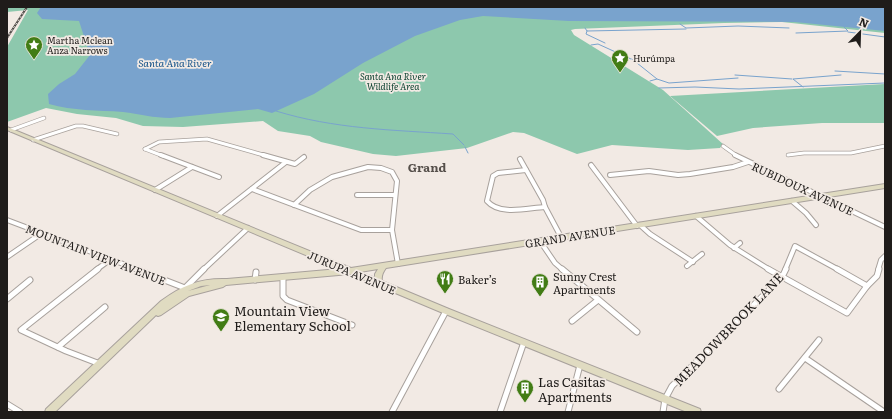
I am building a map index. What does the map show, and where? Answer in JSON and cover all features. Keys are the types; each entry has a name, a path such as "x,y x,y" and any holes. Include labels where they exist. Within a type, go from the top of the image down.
{"main road":[{"name":"JURUPA AVENUE","path":"9,129 446,311 697,412"},
{"name":"GRAND AVENUE","path":"49,412 148,319 186,291 227,282 351,271 398,264 885,186"},
{"path":"321,274 327,268 327,261"},
{"path":"379,283 377,278 378,274 384,266"}],"street":[{"path":"9,129 44,118"},
{"path":"33,140 76,126 83,126 117,134"},
{"path":"219,177 145,149 159,142 207,139 295,164 304,157"},
{"name":"RUBIDOUX AVENUE","path":"723,146 731,153 748,162 885,226"},
{"path":"788,155 804,153 851,153 885,146"},
{"path":"520,159 543,200 561,238"},
{"path":"217,216 286,162"},
{"path":"610,175 648,171 678,175 690,174 733,167 748,162"},
{"path":"591,165 638,225 693,262"},
{"path":"155,190 192,167"},
{"path":"294,204 325,180 350,171 368,167 381,168 392,172 397,181 394,194 392,230 398,264"},
{"path":"526,170 498,173 493,176 487,201 492,207 506,210 545,207"},
{"path":"252,189 361,230 392,230"},
{"path":"358,195 394,194"},
{"path":"792,201 806,213 816,225"},
{"path":"696,216 721,239 734,248 782,277 847,313 867,286 877,276 881,260 885,256"},
{"name":"MOUNTAIN VIEW AVENUE","path":"7,220 111,259 186,291"},
{"path":"186,291 248,228"},
{"path":"7,257 42,233"},
{"path":"540,241 555,263 637,332"},
{"path":"734,248 740,243"},
{"name":"MEADOWBROOK LANE","path":"663,412 665,399 672,386 782,277 788,266 791,253 795,246 867,286"},
{"path":"687,266 702,254"},
{"path":"100,364 22,330 111,259"},
{"path":"255,280 256,272"},
{"path":"283,278 283,296 287,300 352,325"},
{"path":"7,299 30,280"},
{"path":"572,322 598,300"},
{"path":"58,347 105,307"},
{"path":"392,412 446,311"},
{"path":"779,388 819,340"},
{"path":"500,412 524,342"},
{"path":"805,358 884,412"},
{"path":"568,412 580,365"},
{"path":"7,404 16,411"}],"green space":[{"name":"Santa Ana River Wildlife Area","path":"7,7 885,7 885,33 782,22 571,30 574,35 663,90 724,145 720,148 688,150 612,145 577,154 524,133 513,132 467,148 396,156 373,154 321,142 310,136 278,131 263,121 183,127 143,126 116,118 77,114 46,108 7,122 7,47 28,10 7,12"},
{"path":"885,84 885,123 822,123 753,128 717,136 670,96"}],"water":[{"name":"Santa Ana River","path":"41,7 885,7 885,31 795,22 569,21 483,16 460,20 415,36 363,63 314,94 272,113 258,109 170,118 152,117 123,112 76,109 49,104 48,94 59,84 75,74 90,55 79,21 42,19 37,13"}],"waterway":[{"path":"680,24 686,28 738,26 789,28"},
{"path":"796,33 848,31 844,27"},
{"path":"587,31 686,29"},
{"path":"587,31 586,34 605,43"},
{"path":"848,32 885,37"},
{"path":"591,45 598,44 631,59"},
{"path":"632,59 657,79"},
{"path":"835,71 885,74"},
{"path":"735,75 792,79"},
{"path":"802,86 793,79 841,75"},
{"path":"657,79 669,83 738,78"},
{"path":"650,81 657,79"},
{"path":"802,86 885,83"},
{"path":"659,88 695,87 739,89 802,86"},
{"path":"276,111 320,122 364,128 453,134 464,145"},
{"path":"465,147 468,153"}],"railway":[{"path":"7,38 27,7"}],"place":[{"name":"Martha Mclean Anza Narrows","path":"34,60"},
{"name":"Hurúmpa","path":"620,73"},
{"name":"Baker’s","path":"445,294"},
{"name":"Sunny Crest Apartments","path":"540,297"},
{"name":"Mountain View Elementary School","path":"221,332"},
{"name":"Las Casitas Apartments","path":"525,403"}],"district":[{"name":"Grand","path":"427,167"}]}
